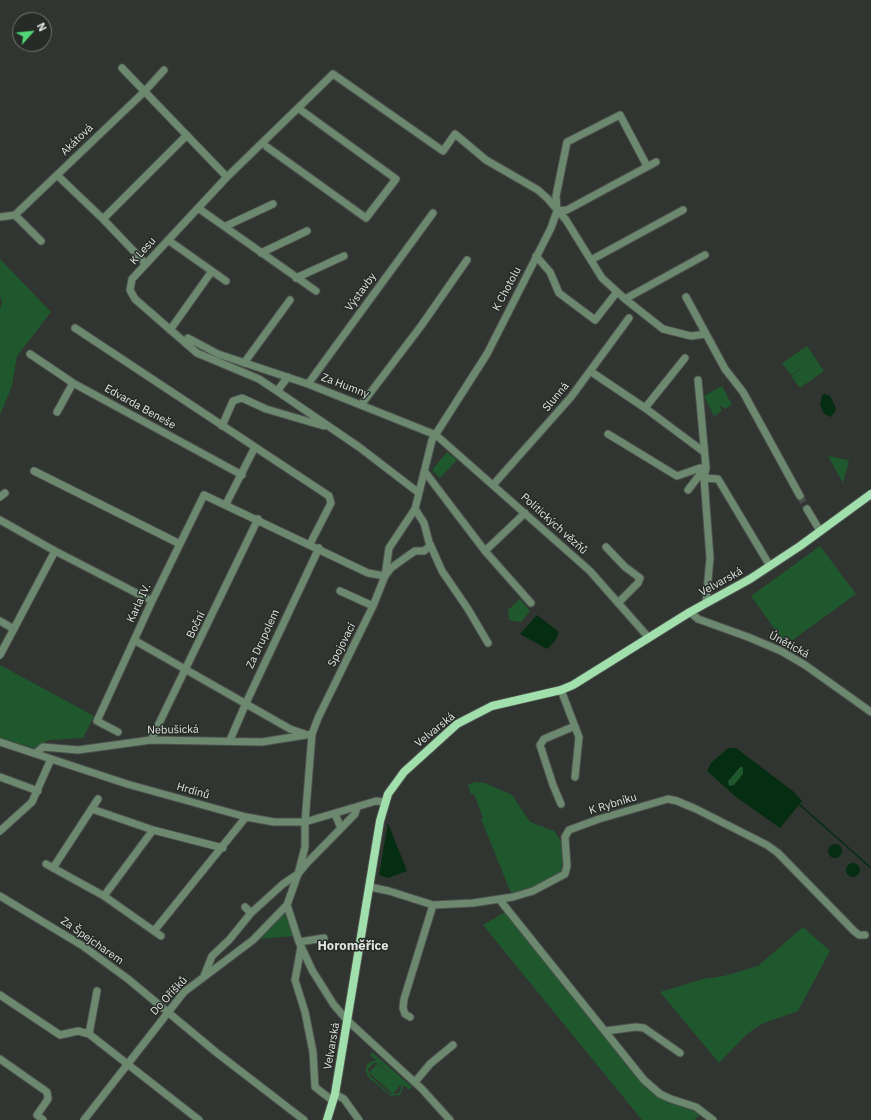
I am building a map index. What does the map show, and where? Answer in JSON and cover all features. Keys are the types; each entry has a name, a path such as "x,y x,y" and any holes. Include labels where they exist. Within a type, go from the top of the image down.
{"main road":[{"name":"Velvarská","path":"327,1120 334,1098 384,802 394,784 404,772 457,724 492,706 561,690 573,685 706,602 750,579 800,546 871,494"}],"street":[{"path":"122,68 228,177"},
{"name":"Akátová","path":"15,215 144,92 164,70"},
{"name":"K Lesu","path":"419,493 332,429 259,379 197,354 135,299 131,294 132,279 228,177 333,74 443,151 455,134 486,160 538,190 548,199 557,212"},
{"path":"267,147 366,218 396,179 298,108"},
{"name":"K Chotolu","path":"436,436 486,354 551,228 557,212 556,196 567,142 620,115 647,166"},
{"path":"103,219 187,135"},
{"path":"557,212 567,210 656,162"},
{"path":"57,175 103,219 146,264"},
{"path":"226,226 273,204"},
{"path":"198,208 226,226 316,291"},
{"path":"591,260 683,210"},
{"path":"557,212 566,220 602,278 625,299 663,329 691,336 706,334"},
{"name":"Výstavby","path":"308,384 433,213"},
{"path":"0,217 15,215 40,241"},
{"path":"261,252 307,231"},
{"path":"168,240 226,281"},
{"path":"625,299 705,255"},
{"path":"296,278 344,256"},
{"path":"536,256 550,272 559,293 595,320 617,292"},
{"path":"361,404 421,326 467,260"},
{"path":"170,330 212,271"},
{"path":"686,297 725,369 744,392 800,496"},
{"path":"244,363 290,300"},
{"name":"Slunná","path":"493,485 571,397 629,318"},
{"path":"75,328 331,498 331,503 310,544"},
{"name":"Za Humny","path":"188,338 206,349 361,404 436,436"},
{"name":"Edvarda Beneše","path":"30,354 73,383 242,475"},
{"path":"224,365 229,358"},
{"path":"645,408 685,358"},
{"path":"590,371 645,408 704,452"},
{"path":"277,391 288,377"},
{"path":"698,380 706,468 704,478 710,558 706,602"},
{"path":"57,412 73,383"},
{"path":"222,426 233,401 242,398 266,409 332,429"},
{"path":"608,434 677,476 700,468 706,468"},
{"name":"Spojovací","path":"287,905 298,874 305,847 305,822 312,734 373,606 385,576 389,548 415,509 430,447 436,436"},
{"name":"Politických vězňů","path":"436,436 590,571 649,638"},
{"path":"255,448 226,504 368,573 385,576 391,568 409,555 428,549 430,544"},
{"path":"688,490 706,468"},
{"path":"34,471 180,544"},
{"path":"424,472 485,551 531,603"},
{"path":"704,478 718,479 770,566"},
{"name":"Karla IV.","path":"118,732 97,721 152,601 204,495 226,504"},
{"path":"415,509 424,523 430,544 442,572 468,609 488,643"},
{"path":"807,509 820,531"},
{"path":"485,551 525,513"},
{"name":"Boční","path":"151,740 187,669 258,519"},
{"path":"0,520 55,551 152,601"},
{"path":"606,547 626,567 640,578 638,583 618,603"},
{"name":"Za Drupolem","path":"230,740 319,548"},
{"path":"0,655 55,551"},
{"path":"340,591 373,606"},
{"name":"Únětická","path":"690,612 698,619 781,651 805,665 871,712"},
{"path":"0,621 14,629"},
{"path":"134,640 290,729 299,733 312,734"},
{"path":"561,690 579,737 575,777"},
{"path":"561,804 540,745 544,739 575,726"},
{"name":"Nebušická","path":"36,753 44,747 78,750 112,744 151,740 230,740 262,742 312,734"},
{"name":"Hrdinů","path":"0,742 127,784 246,818 274,822 305,822 376,801 384,802"},
{"path":"0,831 32,802 51,759"},
{"path":"0,777 38,791"},
{"path":"53,868 98,799"},
{"name":"K Rybníku","path":"370,887 433,905 473,903 499,899 533,890 565,874 567,866 565,836 569,830 599,819 668,800 677,801 696,809 766,845 778,853 854,931 859,935 865,935"},
{"path":"203,977 212,956 229,940 252,913 283,884 298,874 356,814 357,807"},
{"path":"92,809 153,830 223,848"},
{"path":"335,814 341,828"},
{"path":"154,931 246,818"},
{"path":"104,896 153,830"},
{"path":"46,864 104,896 161,936"},
{"name":"Za Špejcharem","path":"0,896 83,946 168,1011 217,1053 304,1120"},
{"path":"499,899 644,1080 660,1094 696,1107 712,1120"},
{"path":"287,905 300,945 322,989 347,1020 415,1082 450,1120"},
{"name":"Do Oříšků","path":"84,1120 184,992 253,940 287,905"},
{"path":"410,1017 405,1014 403,1008 404,999 433,905"},
{"path":"245,907 252,913"},
{"path":"300,945 324,938"},
{"path":"300,945 295,980 305,1012 313,1052 315,1087 334,1098 344,1099 359,1120"},
{"path":"89,1034 97,991"},
{"path":"0,995 60,1035 78,1031 89,1034 200,1120"},
{"path":"604,1031 636,1027 644,1028 680,1053"},
{"path":"415,1082 430,1064 453,1045"},
{"path":"0,1059 47,1092 48,1099 38,1115 43,1120"}],"shaded area":[{"path":"0,259 51,312 17,356 12,386 0,415 0,309 2,302 0,296"},
{"path":"807,346 824,371 800,388 791,376 804,366 791,375 782,363"},
{"path":"722,386 732,405 724,409 722,406 720,407 722,411 714,416 704,396"},
{"path":"825,394 830,396 835,406 836,410 831,417 824,414 820,404 822,395"},
{"path":"447,452 457,460 440,478 432,470"},
{"path":"828,456 849,460 843,483"},
{"path":"820,546 856,594 786,645 751,596"},
{"path":"520,599 530,611 521,622 509,620 508,610"},
{"path":"537,615 559,632 555,641 547,649 520,634"},
{"path":"0,665 94,716 83,738 49,740 34,748 0,738"},
{"path":"728,748 736,748 794,792 802,801 780,828 736,797 707,771 711,763","holes":["741,766 743,768 743,774 734,785 729,786 728,781"]},
{"path":"741,766 743,768 743,774 734,785 729,786 728,781"},
{"path":"475,782 485,783 512,795 530,822 554,831 562,842 562,872 532,888 511,893 481,819 483,818 474,794 471,794 468,785"},
{"path":"388,823 407,871 388,878 379,875"},
{"path":"835,844 840,846 842,851 840,856 835,858 830,856 828,851 830,846"},
{"path":"853,863 858,865 860,870 858,875 853,877 848,875 846,870 848,865"},
{"path":"286,910 293,936 259,939"},
{"path":"505,912 642,1084 669,1103 685,1105 699,1111 701,1114 694,1120 642,1120 483,925"},
{"path":"803,927 830,951 798,1011 764,1023 755,1028 745,1036 719,1063 660,992 703,979 724,976 758,966"},
{"path":"372,1052 412,1087 409,1090 404,1085 400,1095 391,1096 368,1077 366,1066 370,1062 376,1060 370,1055","holes":["374,1063 380,1064 401,1084 399,1093 389,1093 370,1076 368,1069"]},
{"path":"378,1063 401,1084 393,1094 369,1073"}],"waterway":[{"path":"799,804 871,868"}],"tunnel":[{"path":"800,496 807,509"}],"district":[{"name":"Horoměřice","path":"353,946"}]}
